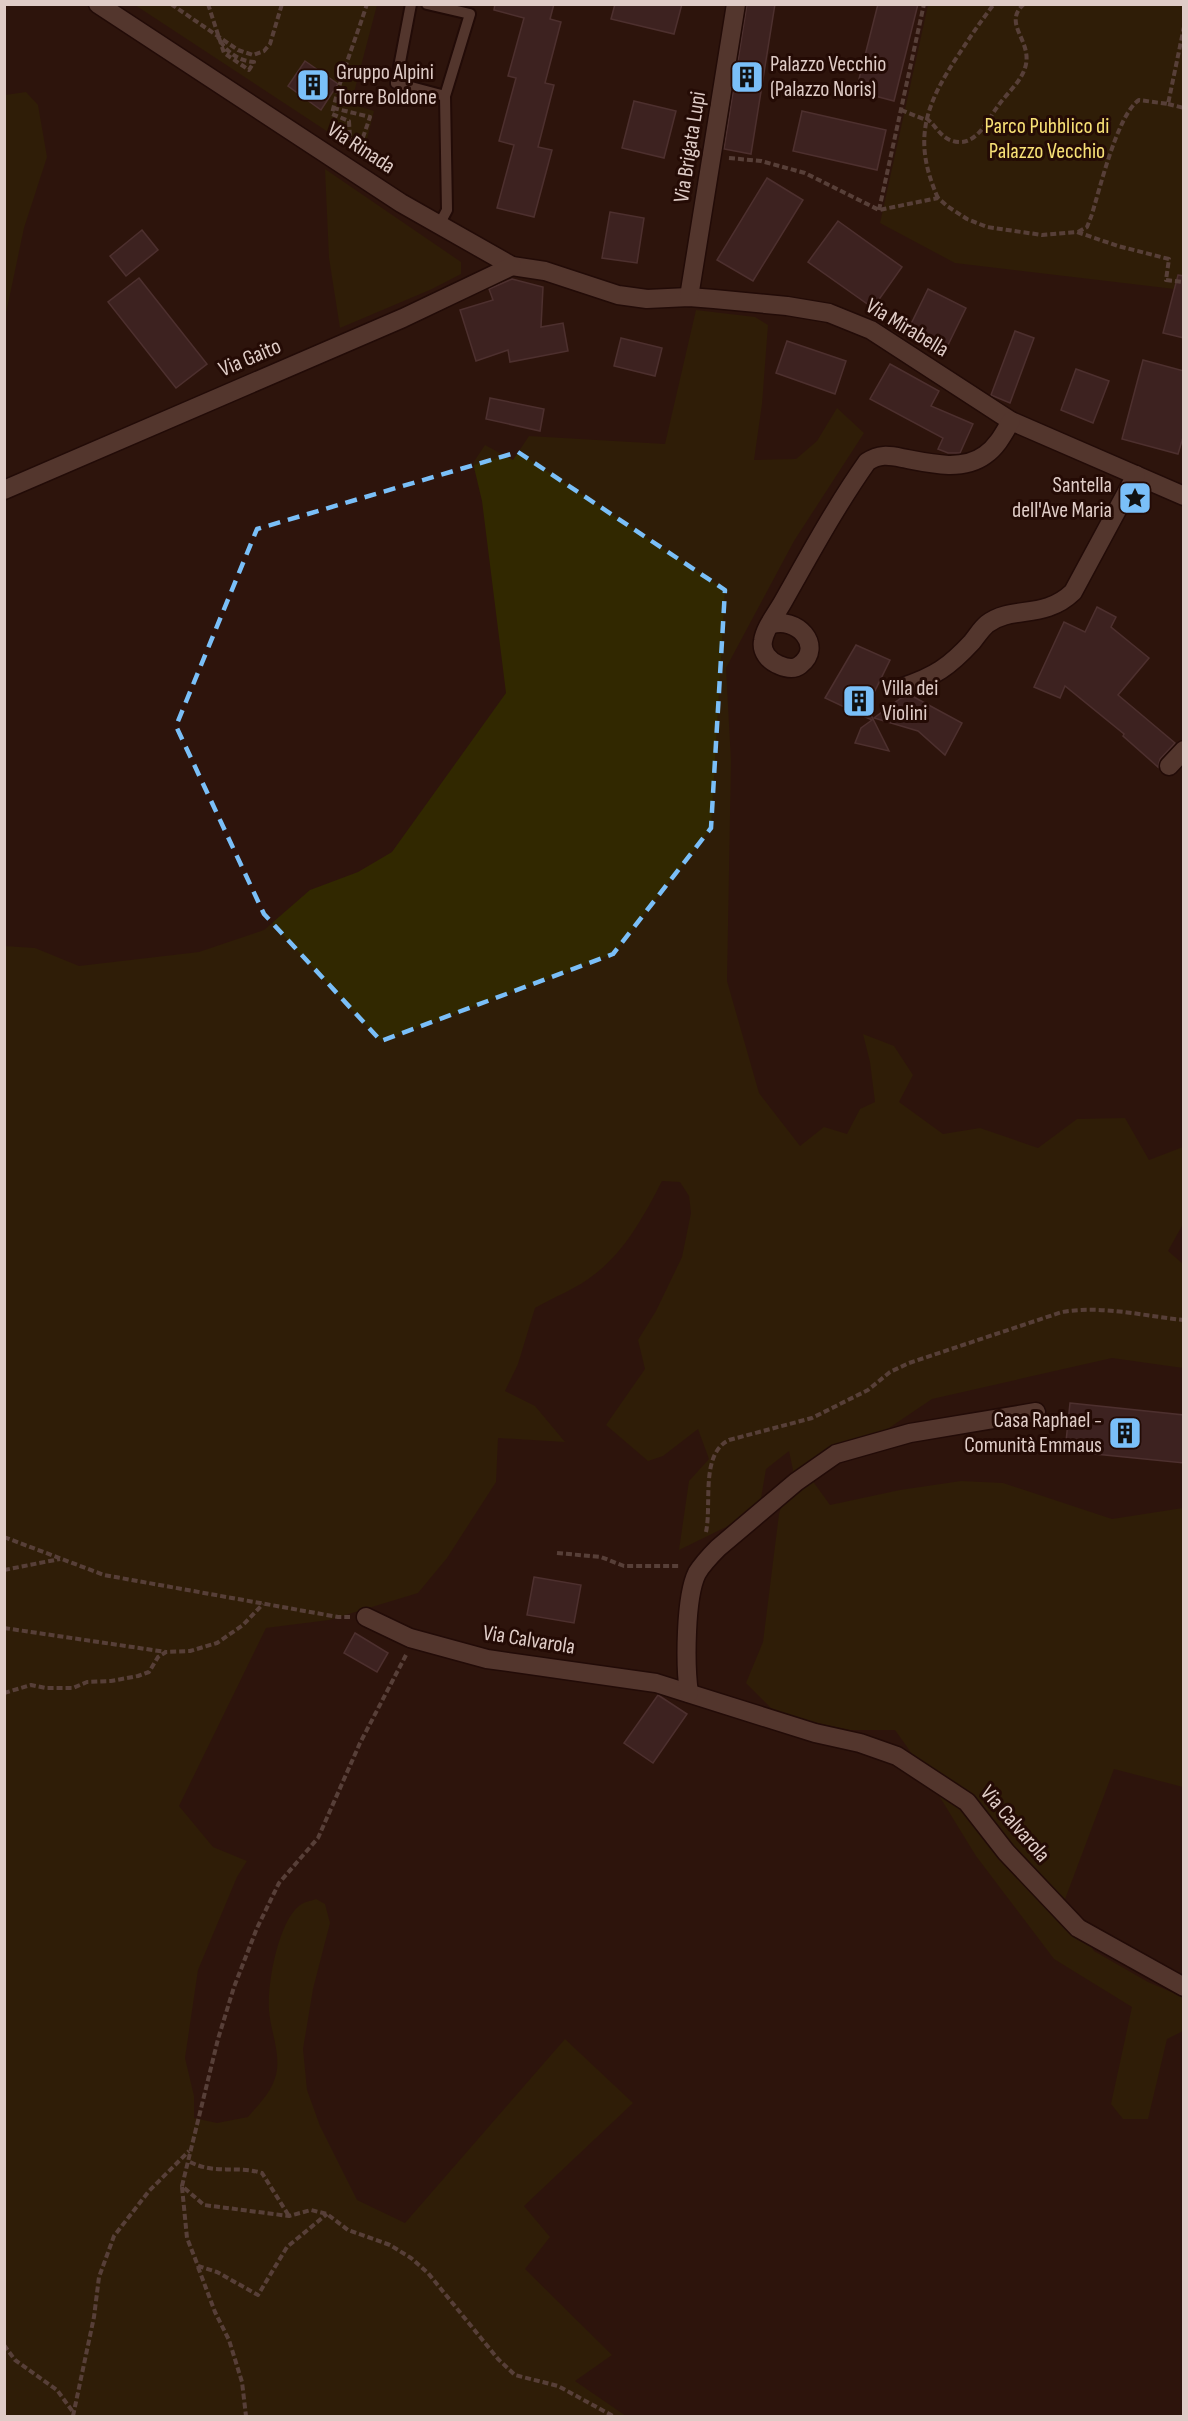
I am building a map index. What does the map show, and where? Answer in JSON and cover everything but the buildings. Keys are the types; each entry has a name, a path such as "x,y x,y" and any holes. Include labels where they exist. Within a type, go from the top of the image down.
{"street":[{"name":"Via Rinada","path":"98,4 401,203 512,266"},
{"name":"Via Brigata Lupi","path":"689,297 736,4"},
{"name":"Via Mirabella","path":"512,266 545,271 618,295 647,299 689,297 788,306 829,313 871,330 1011,421 1037,435 1184,496"},
{"name":"Via Gaito","path":"4,490 403,318 512,266"},
{"path":"770,624 867,462 876,456 889,455 930,463 954,465 967,462 985,455 998,442 1011,421"},
{"path":"903,687 939,673 955,660 987,624 1002,617 1047,609 1063,603 1079,582 1136,475"},
{"path":"1169,766 1184,750"},
{"path":"689,1693 688,1634 693,1586 702,1566 796,1482 836,1454 920,1431 1036,1412"},
{"name":"Via Calvarola","path":"366,1617 410,1638 487,1659 656,1683 897,1756 967,1802 1006,1852 1078,1929 1184,1988"}],"lane":[{"path":"411,4 396,83 445,96"},
{"path":"427,4 470,14 445,96 447,210 439,225"}],"path":[{"path":"171,4 243,53 253,55 261,53 270,44 282,4"},
{"path":"208,4 218,36 224,53 249,70 254,62 242,60 231,53 223,46 218,36"},
{"path":"333,108 370,117 362,143 356,143 350,139 349,121 332,114 333,108 368,4"},
{"path":"879,210 924,4"},
{"path":"994,4 938,86 926,119 923,140 931,182 938,198 967,219 987,227 1042,235 1077,232 1118,246 1169,259 1166,280 1184,282"},
{"path":"901,110 926,119 932,123 939,134 956,142 964,142 984,128 1024,70 1028,51 1015,20 1016,13 1024,4"},
{"path":"1046,4 1052,4"},
{"path":"1168,105 1184,27"},
{"path":"1077,232 1087,226 1091,217 1116,138 1131,106 1139,100 1184,108"},
{"path":"713,156 761,161 805,173 879,210 938,198"},
{"path":"557,1553 601,1557 624,1566 702,1566 709,1520 711,1459 719,1445 752,1432 812,1418 868,1390 890,1372 909,1363 1062,1312 1080,1309 1121,1311 1184,1320"},
{"path":"4,1537 104,1575 338,1617 366,1617"},
{"path":"4,1570 60,1559"},
{"path":"4,1628 166,1652 190,1651 217,1642 243,1625 263,1604"},
{"path":"246,2416 242,2382 229,2340 215,2312 187,2238 182,2186 190,2162 189,2151 221,2028 257,1928 279,1883 318,1838 360,1743 402,1665 410,1638"},
{"path":"4,1693 31,1685 46,1688 73,1688 87,1682 138,1676 148,1672 158,1657 166,1652"},
{"path":"73,2414 94,2316 99,2277 114,2236 149,2191 189,2151"},
{"path":"190,2162 204,2169 249,2169 262,2173 289,2216"},
{"path":"182,2186 204,2205 289,2216 311,2210 327,2214 348,2230 390,2245 411,2258 428,2273 498,2359 515,2375 558,2386 613,2416"},
{"path":"198,2266 217,2272 258,2295 287,2247 327,2214"},
{"path":"4,2345 15,2360 57,2390 73,2414"}],"highlighted area":[{"path":"518,452 725,590 711,828 613,954 381,1041 264,914 176,726 257,529"}],"green space":[{"path":"135,5 377,5 351,104 374,111 363,155"},
{"name":"Parco Pubblico di Palazzo Vecchio","path":"928,5 1183,5 1183,290 955,263 880,223"},
{"path":"26,92 38,105 47,157 24,228 5,318 5,95"},
{"path":"325,169 461,262 461,274 432,289 340,328 329,258"},
{"path":"696,310 755,317 768,325 762,404 754,460 796,459 817,441 837,408 864,433 794,541 726,668 731,761 727,981 759,1093 800,1146 824,1127 847,1134 860,1109 875,1102 870,1062 863,1034 894,1046 913,1075 899,1102 943,1134 980,1128 1038,1148 1077,1119 1125,1118 1149,1160 1183,1147 1183,1224 1168,1251 1183,1264 1183,1368 1112,1358 932,1399 812,1480 830,1505 900,1490 961,1481 1003,1483 1112,1519 1183,1508 1183,1787 1114,1769 1064,1902 1094,1951 1148,1982 1183,1997 1183,2031 1167,2039 1148,2119 1123,2119 1111,2104 1132,2007 1054,1959 976,1856 922,1768 895,1730 850,1730 777,1714 746,1683 763,1642 779,1514 793,1470 789,1451 766,1469 760,1504 726,1527 679,1550 689,1481 709,1459 698,1429 663,1456 648,1461 606,1425 645,1369 638,1340 656,1311 682,1257 691,1213 689,1196 680,1182 662,1181 634,1231 606,1264 581,1284 535,1308 518,1364 505,1391 535,1406 565,1442 498,1438 496,1482 447,1558 418,1593 329,1620 266,1628 179,1806 213,1847 247,1861 237,1877 198,1970 185,2058 194,2096 194,2118 217,2123 248,2117 271,2087 277,2067 277,2051 269,2011 275,1955 285,1926 292,1914 301,1905 316,1899 325,1904 330,1923 313,1989 303,2049 307,2090 320,2126 357,2200 405,2223 565,2039 633,2103 524,2206 550,2237 525,2269 612,2355 575,2381 626,2416 5,2416 4,946 35,948 79,966 199,952 264,930 310,890 358,872 392,852 506,693 482,501 473,463 485,445 513,460 529,436 665,444"}],"place":[{"name":"Palazzo Vecchio (Palazzo Noris)","path":"747,77"},
{"name":"Gruppo Alpini Torre Boldone","path":"313,85"},
{"name":"Santella dell'Ave Maria","path":"1135,498"},
{"name":"Villa dei Violini","path":"859,701"},
{"name":"Casa Raphael - Comunità Emmaus","path":"1125,1433"}]}
